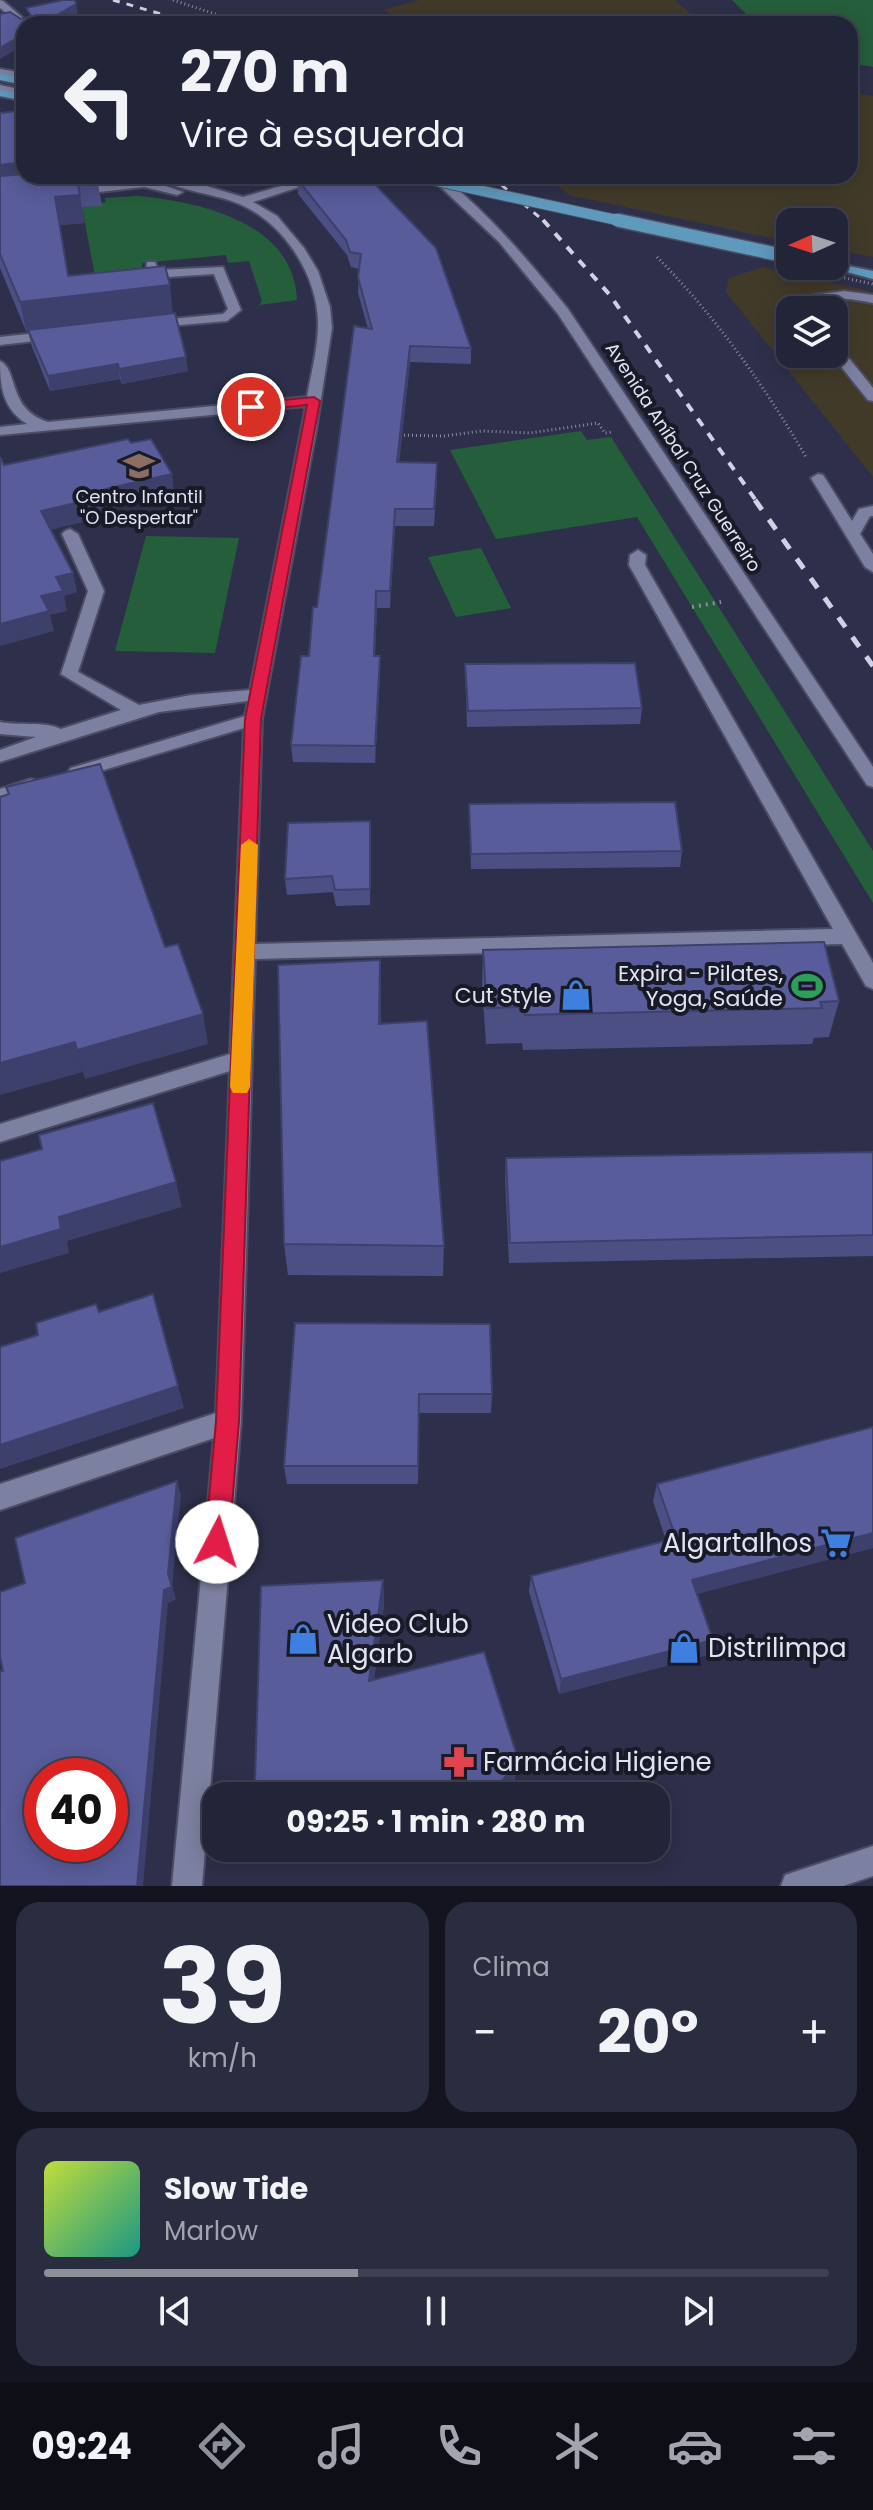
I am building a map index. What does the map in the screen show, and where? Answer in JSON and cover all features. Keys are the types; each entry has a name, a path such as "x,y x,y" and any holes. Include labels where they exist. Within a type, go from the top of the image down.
{"main road":[{"path":"451,184 776,254"},
{"path":"848,270 873,275"}],"street":[{"path":"0,3 16,16"},
{"path":"55,193 144,184 216,201 245,212 268,223 298,248"},
{"path":"187,184 243,201 273,218 298,248 317,282 324,307 325,328 314,401 253,719 228,1421 187,1886"},
{"path":"243,201 301,184"},
{"name":"Avenida Aníbal Cruz Guerreiro","path":"445,184 514,248 563,312 873,781"},
{"path":"136,326 227,317 235,310 219,270 152,274 151,265"},
{"path":"819,296 853,295 873,299"},
{"path":"0,341 76,333"},
{"path":"848,366 873,397"},
{"path":"1,372 16,409 31,423 62,426"},
{"path":"0,431 314,401"},
{"path":"0,425 16,409"},
{"path":"818,478 873,567"},
{"path":"853,534 864,512 873,511"},
{"path":"70,534 96,591 69,674 136,711"},
{"path":"638,555 637,565 873,981"},
{"path":"0,756 136,711 195,697 258,695"},
{"path":"0,795 253,719"},
{"path":"0,728 19,732 74,730"},
{"path":"246,952 847,936"},
{"path":"0,1133 241,1059"},
{"path":"0,1497 228,1421"},
{"path":"796,1886 873,1861"}],"path":[{"path":"173,0 221,16"},
{"path":"654,254 683,283 773,399 818,478"},
{"path":"384,434 444,436 482,431 530,433 598,423 605,433"},
{"path":"663,611 751,597"}],"shaded area":[{"path":"420,0 675,0 693,16 395,16 383,10"},
{"path":"858,93 873,96 873,257 848,253 848,208 776,208 776,239 569,195 556,184 858,184"},
{"path":"763,267 776,270 776,280 820,280 873,292 873,477 786,368 848,368 848,296 776,296 776,355 726,292 729,278"}],"green space":[{"path":"732,0 873,0 873,67 858,64 858,16 748,16"},
{"path":"138,196 215,211 262,234 280,252 292,273 297,300 259,305 262,301 249,261 228,263 226,255 142,263 142,271 95,276 82,207 106,202 105,198"},
{"path":"581,431 587,440 611,437 873,851 873,903 637,517 496,539 450,450"},
{"path":"146,536 239,538 215,653 115,651"},
{"path":"481,548 511,608 456,617 428,557"}],"building":[{"path":"63,0 75,0 76,4 56,16 31,16 26,8"},
{"path":"10,12 16,16 16,39 0,48 0,14"},
{"path":"16,111 16,163 0,165 0,113"},
{"path":"16,175 16,184 78,184 80,195 55,197 68,276 165,266 170,285 20,302 0,254 0,176"},
{"path":"301,184 375,184 436,248 471,348 410,346 397,462 437,463 434,509 395,509 390,591 376,591 374,656 380,656 375,746 291,745 301,656 309,656 313,607 317,607 354,326 372,329 358,277 361,254 350,252 346,240"},
{"path":"175,313 186,357 119,369 118,364 48,376 28,330"},
{"path":"128,439 131,443 151,439 172,474 106,489 110,495 41,511 73,573 56,577 63,591 41,596 49,611 0,624 0,457 4,465"},
{"path":"635,663 642,708 468,711 465,664"},
{"path":"100,764 165,947 178,944 203,1014 77,1050 75,1042 0,1063 0,797 9,794 6,787"},
{"path":"675,802 682,851 471,854 469,804"},
{"path":"370,821 370,889 335,890 332,876 285,879 288,823"},
{"path":"824,942 839,1001 820,1002 822,1008 525,1015 524,1007 487,1008 483,950"},
{"path":"380,960 379,1024 427,1021 444,1246 284,1244 278,965"},
{"path":"153,1103 176,1182 59,1217 61,1229 0,1247 0,1161 42,1149 39,1135"},
{"path":"873,1152 873,1235 510,1243 506,1158"},
{"path":"153,1294 178,1386 0,1445 0,1347 38,1335 36,1323 96,1304 99,1312"},
{"path":"295,1323 490,1324 492,1394 419,1394 418,1466 284,1466"},
{"path":"873,1427 873,1533 692,1580 713,1640 561,1679 531,1576 676,1538 657,1484"},
{"path":"177,1481 168,1574 172,1587 164,1590 137,1886 0,1886 0,1671 3,1671 0,1656 0,1592 25,1583 15,1538"},
{"path":"383,1580 369,1681 484,1652 518,1759 501,1782 255,1780 261,1586"}],"railway":[{"path":"113,0 168,16"},
{"path":"500,184 544,221"},
{"path":"544,221 609,294 757,502"},
{"path":"755,500 873,666"}],"slow traffic":[{"path":"240,1087 249,845"}],"place":[{"name":"Centro Infantil \"O Despertar\"","path":"139,466"},
{"name":"Expira - Pilates, Yoga, Saúde","path":"807,986"},
{"name":"Cut Style","path":"576,995"},
{"name":"Algartalhos","path":"836,1543"},
{"name":"Video Club Algarb","path":"303,1639"},
{"name":"Distrilimpa","path":"684,1648"},
{"name":"Farmácia Higiene","path":"459,1762"}],"route":[{"path":"217,1542 228,1421 253,719 314,401 251,407"}]}
